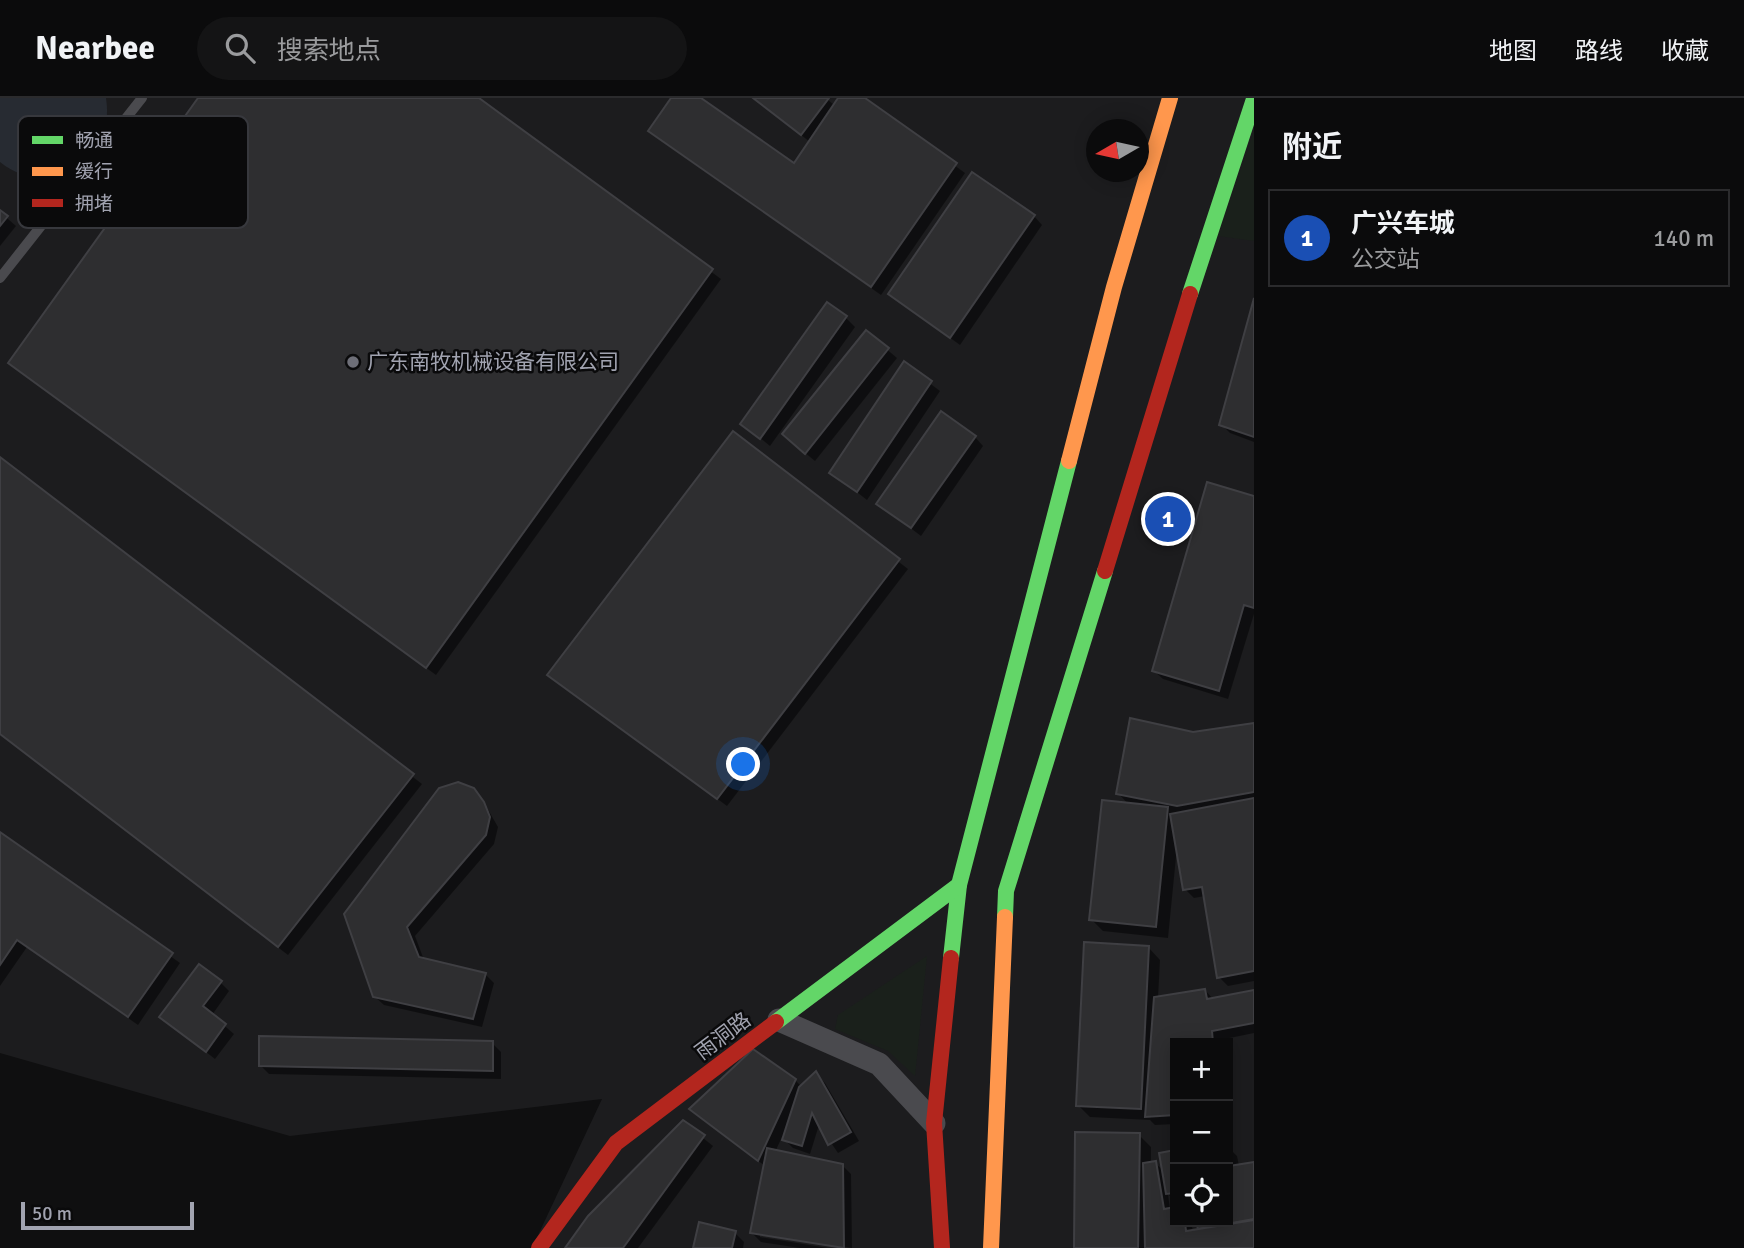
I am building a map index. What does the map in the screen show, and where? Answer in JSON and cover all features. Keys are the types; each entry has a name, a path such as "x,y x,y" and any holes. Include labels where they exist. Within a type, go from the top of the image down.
{"main road":[{"path":"942,1248 934,1123 959,885 1114,287 1170,98"},
{"path":"991,1248 996,1068 1006,891 1203,252 1254,99"},
{"name":"雨洞路","path":"539,1248 616,1143 959,885"}],"street":[{"path":"779,1020 880,1064 934,1123"}],"lane":[{"path":"128,116 142,98"},
{"path":"0,278 39,228"}],"shaded area":[{"path":"0,98 1254,98 1254,1248 532,1248 602,1099 290,1136 0,1053"},
{"path":"0,98 106,98 106,116 18,116 18,173 0,162"},
{"path":"1254,131 1254,241 1218,236"},
{"path":"927,956 915,1076 888,1051 835,1029 838,1015"}],"building":[{"path":"198,98 479,98 713,269 426,668 8,363 105,228 248,228 248,116 185,116"},
{"path":"671,98 701,98 794,163 838,98 865,98 957,163 871,287 648,131"},
{"path":"753,98 829,98 801,135"},
{"path":"972,172 1035,215 950,338 888,294"},
{"path":"0,210 8,216 0,226"},
{"path":"1254,298 1254,437 1219,425"},
{"path":"827,302 847,316 760,439 740,424"},
{"path":"866,330 889,348 805,454 782,434"},
{"path":"904,361 932,381 857,492 829,473"},
{"path":"941,411 976,436 911,528 876,504"},
{"path":"733,431 900,559 717,799 547,675"},
{"path":"0,457 414,774 278,947 0,734"},
{"path":"1207,482 1254,496 1254,608 1244,605 1219,691 1152,671"},
{"path":"1130,718 1193,732 1254,723 1254,792 1177,806 1116,794"},
{"path":"458,782 474,788 484,802 490,817 486,835 407,927 419,957 486,973 473,1019 373,997 344,914 439,788"},
{"path":"1254,798 1254,971 1217,978 1202,887 1183,890 1170,814"},
{"path":"1102,800 1168,807 1156,927 1089,920"},
{"path":"0,832 173,953 128,1017 17,940 0,965"},
{"path":"1084,942 1149,946 1141,1109 1076,1106"},
{"path":"199,964 222,981 203,1006 226,1024 206,1052 159,1017"},
{"path":"1205,989 1207,999 1254,990 1254,1023 1212,1031 1213,1038 1170,1038 1170,1115 1145,1117 1154,997"},
{"path":"259,1036 493,1041 493,1071 259,1066"},
{"path":"753,1049 796,1079 758,1161 689,1109"},
{"path":"816,1071 851,1132 828,1145 812,1113 802,1146 782,1140 799,1087"},
{"path":"683,1120 705,1135 623,1248 565,1248 588,1216"},
{"path":"1075,1132 1140,1133 1138,1248 1074,1248"},
{"path":"767,1148 843,1164 844,1248 750,1233"},
{"path":"1170,1151 1170,1194 1166,1194 1159,1153"},
{"path":"1156,1161 1164,1209 1170,1208 1170,1227 1186,1227 1186,1231 1233,1227 1233,1223 1254,1220 1254,1248 1145,1248 1143,1163"},
{"path":"1254,1162 1254,1219 1233,1223 1233,1165"},
{"path":"699,1222 736,1231 732,1248 693,1248"}],"traffic: fast":[{"path":"1190,294 1254,99"},
{"path":"951,958 959,885 1069,461"},
{"path":"1005,917 1006,891 1105,571"},
{"path":"776,1022 959,885"}],"traffic: slow":[{"path":"1069,461 1114,287 1170,98"},
{"path":"991,1248 1005,917"}],"traffic: jam":[{"path":"1105,571 1190,294"},
{"path":"942,1248 934,1123 951,958"},
{"path":"539,1248 616,1143 776,1022"}],"place":[{"name":"广东南牧机械设备有限公司","path":"353,362"},
{"name":"广兴车城","path":"1168,519"}]}
